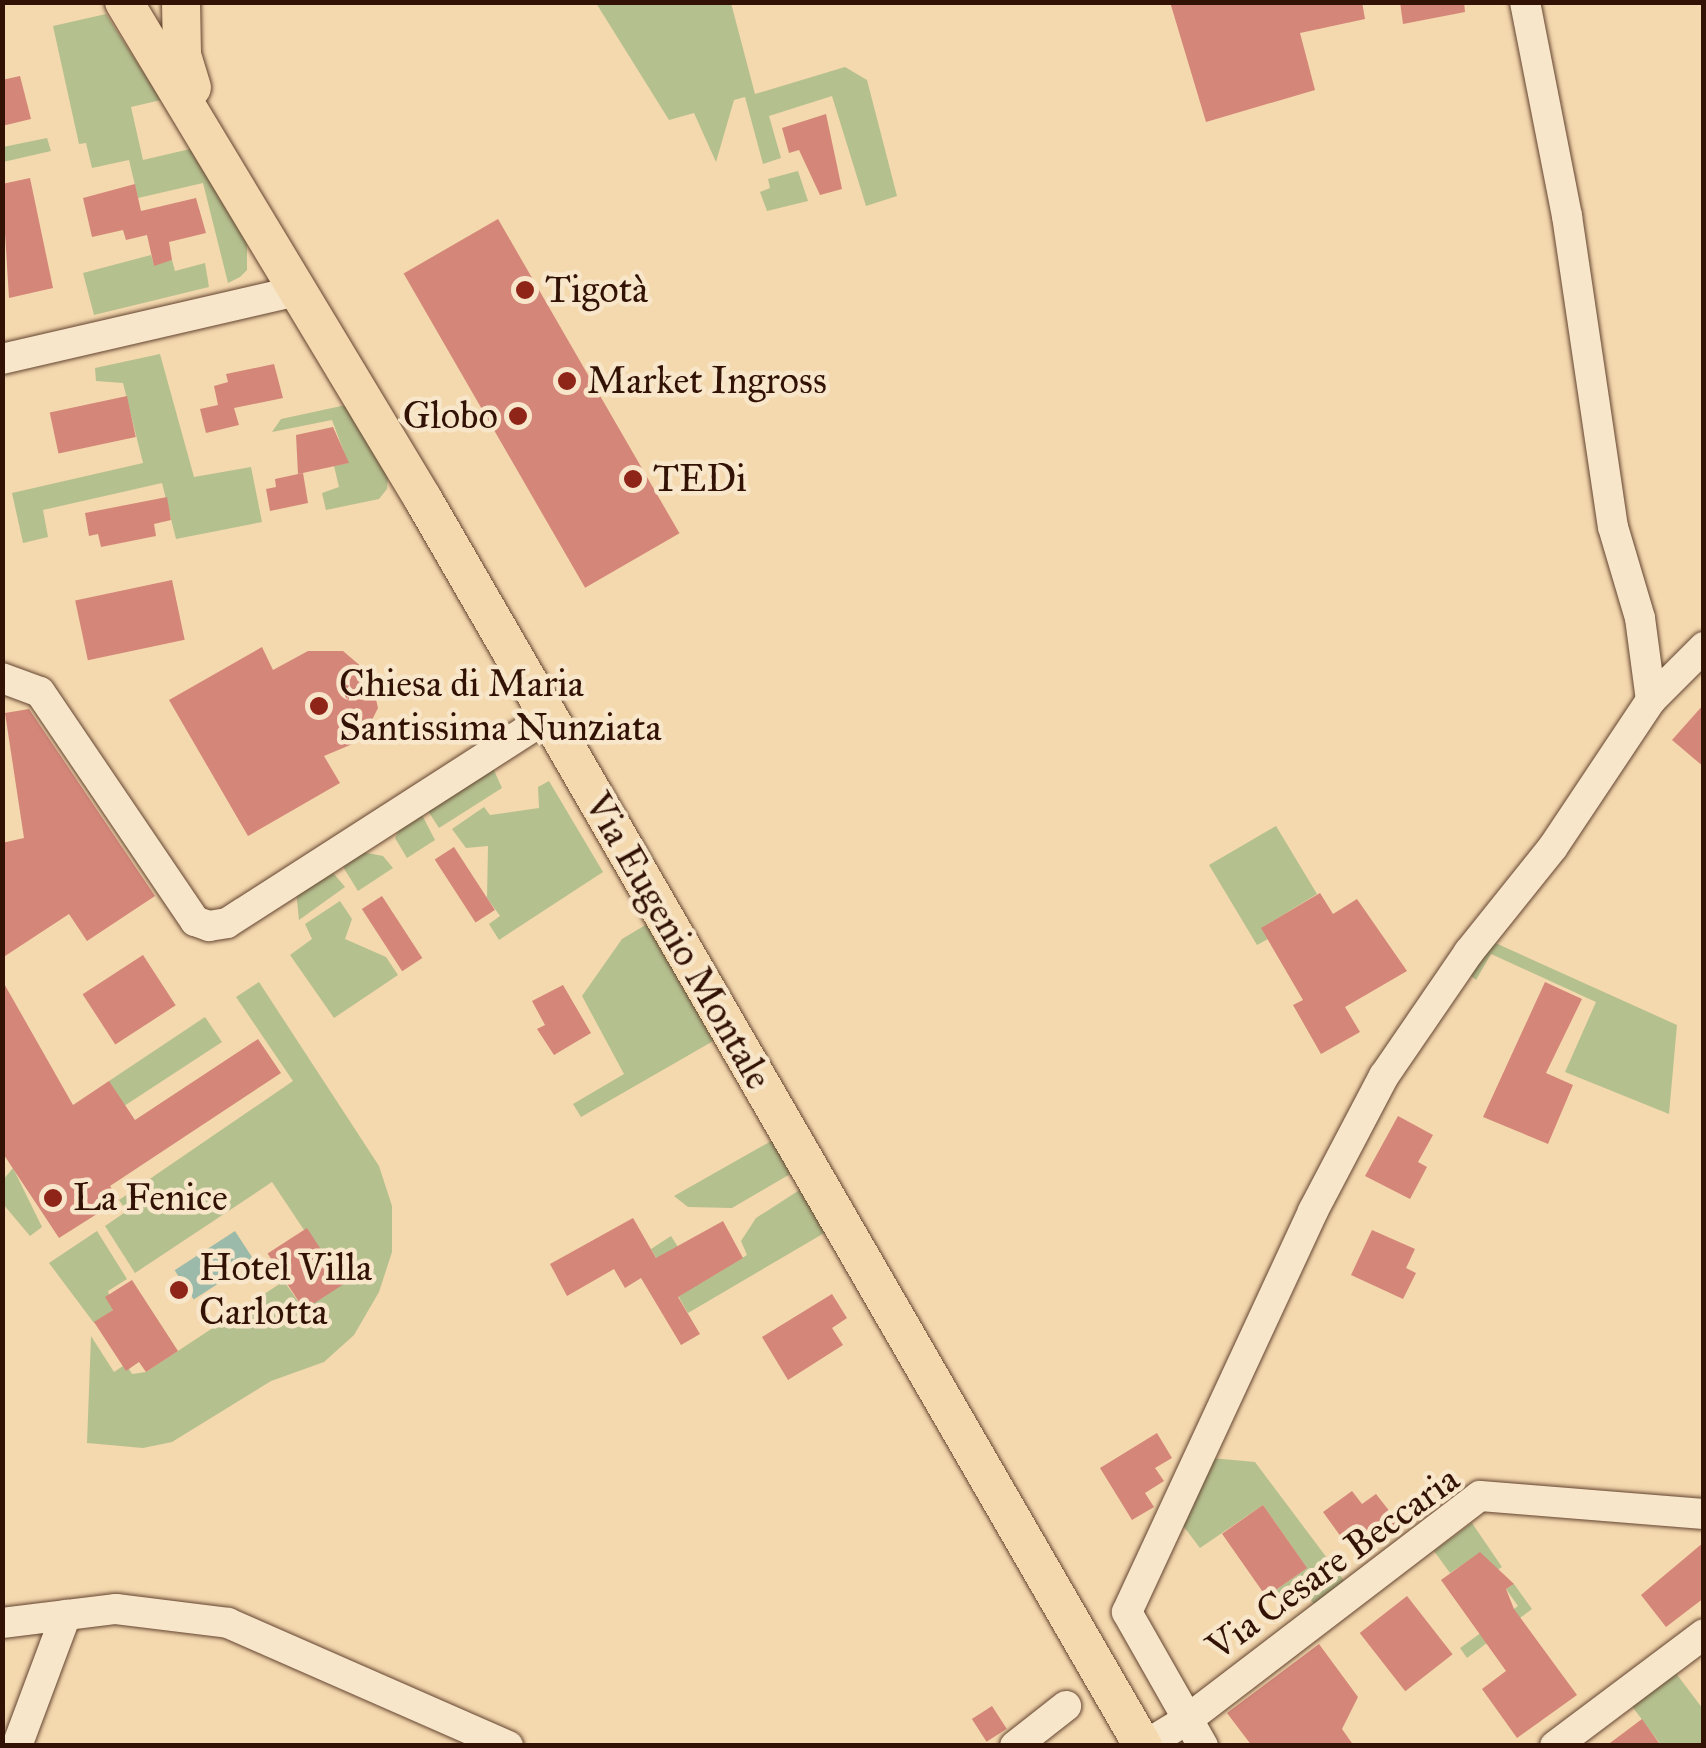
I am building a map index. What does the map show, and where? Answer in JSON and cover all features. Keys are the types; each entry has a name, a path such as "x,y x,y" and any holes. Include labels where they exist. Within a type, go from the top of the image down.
{"main road":[{"path":"124,2 210,137"},
{"path":"181,2 182,55 210,137"},
{"name":"Via Eugenio Montale","path":"210,137 1144,1746"}],"street":[{"path":"1525,2 1567,216 1613,527 1640,618 1651,700"},
{"path":"2,359 300,290"},
{"path":"1196,1732 1127,1612 1314,1210 1384,1076 1469,952 1554,847 1651,700 1704,647"},
{"path":"2,678 40,692 194,920 209,926 227,923 548,717"},
{"name":"Via Cesare Beccaria","path":"1144,1746 1196,1732 1480,1496 1704,1514"},
{"path":"2,1623 116,1609 228,1623 508,1746"},
{"path":"17,1746 66,1616"},
{"path":"1555,1746 1704,1634"},
{"path":"1015,1746 1066,1706"}],"green space":[{"path":"596,3 731,3 755,94 845,67 867,80 897,196 866,206 832,96 769,116 781,158 763,164 745,97 734,100 716,162 694,113 669,120"},
{"path":"106,14 161,100 131,107 143,160 190,149 247,244 247,270 228,283 203,183 138,198 129,160 92,168 86,143 79,144 53,26"},
{"path":"47,138 51,151 3,162 3,147"},
{"path":"798,171 808,201 767,211 760,192 770,188 768,179"},
{"path":"151,255 154,265 172,260 175,271 205,263 209,287 94,315 83,273"},
{"path":"160,354 194,477 251,467 262,522 176,539 162,483 43,510 48,537 23,543 12,493 143,463 123,383 96,381 95,368"},
{"path":"346,405 388,477 387,489 379,499 326,510 322,493 339,487 334,466 348,463 332,420 272,432 281,419"},
{"path":"492,766 502,788 439,828 428,811"},
{"path":"549,781 603,872 499,940 489,924 500,916 487,898 488,846 466,848 452,829 484,807 490,815 539,808 538,787"},
{"path":"422,815 435,840 407,858 395,838 404,821"},
{"path":"1276,826 1317,894 1262,928 1268,939 1257,945 1209,865"},
{"path":"357,851 383,856 393,868 358,891 340,862"},
{"path":"329,868 345,887 299,920 296,891"},
{"path":"340,901 352,919 345,939 386,957 398,975 334,1018 290,955 312,939 305,924"},
{"path":"647,924 715,1040 581,1117 573,1104 624,1074 582,996 622,939"},
{"path":"1491,941 1677,1025 1669,1114 1565,1072 1596,1002 1491,954 1476,980 1470,975"},
{"path":"259,982 379,1166 392,1206 392,1252 379,1292 354,1335 324,1362 271,1381 172,1442 143,1448 87,1443 91,1336 114,1372 126,1364 132,1374 146,1372 284,1281 304,1310 304,1230 272,1182 135,1273 105,1226 127,1211 119,1200 293,1081 236,997"},
{"path":"205,1017 222,1042 95,1125 109,1081"},
{"path":"773,1140 792,1173 732,1208 688,1207 674,1196"},
{"path":"13,1168 42,1227 30,1236 3,1204 3,1180"},
{"path":"801,1189 826,1232 688,1313 651,1249 671,1236 701,1283 747,1255 741,1241 756,1218"},
{"path":"97,1231 127,1279 108,1291 113,1310 94,1323 49,1263"},
{"path":"1211,1458 1255,1462 1345,1582 1315,1605 1304,1592 1283,1607 1273,1592 1307,1568 1263,1505 1200,1548 1181,1523"},
{"path":"1472,1523 1502,1567 1494,1572 1480,1553 1450,1573 1434,1551"},
{"path":"1514,1584 1532,1609 1467,1658 1460,1648 1518,1606 1506,1589"},
{"path":"1675,1672 1703,1709 1703,1745 1661,1745 1631,1705"}],"shaded area":[{"path":"235,1231 254,1260 194,1300 175,1270"}],"building":[{"path":"1170,2 1362,2 1365,19 1300,33 1315,90 1206,122"},
{"path":"1400,2 1464,2 1465,12 1403,24"},
{"path":"20,76 31,119 2,126 2,80"},
{"path":"826,114 842,189 820,195 799,150 789,153 782,128"},
{"path":"30,178 53,288 9,298 2,184"},
{"path":"135,184 141,211 196,198 206,233 169,242 172,260 154,266 147,235 126,240 123,230 92,237 83,198"},
{"path":"498,219 680,533 585,588 404,274"},
{"path":"274,364 283,398 234,408 239,425 206,433 200,409 218,405 214,386 228,382 226,374"},
{"path":"127,396 136,437 58,454 50,412"},
{"path":"333,427 349,463 298,474 296,435"},
{"path":"303,473 308,503 270,511 266,489 276,487 275,479"},
{"path":"167,497 171,520 154,524 156,536 101,547 98,534 89,536 85,513"},
{"path":"172,580 185,640 88,660 75,601"},
{"path":"262,647 273,670 308,651 343,651 370,674 378,708 362,740 324,756 340,783 248,836 169,700"},
{"path":"1704,704 1704,767 1672,740"},
{"path":"29,709 155,896 87,941 69,914 2,958 2,843 24,838 5,713"},
{"path":"454,847 495,910 476,922 435,860"},
{"path":"1320,893 1333,914 1357,899 1407,971 1345,1007 1360,1032 1321,1054 1293,1005 1303,1000 1261,928"},
{"path":"382,896 422,958 402,971 362,909"},
{"path":"143,955 176,1005 115,1045 83,994"},
{"path":"2,980 73,1105 109,1081 135,1120 258,1039 281,1073 110,1186 119,1200 59,1238 2,1152"},
{"path":"1545,982 1582,999 1546,1073 1573,1085 1548,1144 1483,1117"},
{"path":"563,985 591,1033 554,1055 537,1029 545,1025 532,1001"},
{"path":"1398,1116 1433,1135 1418,1162 1427,1167 1410,1199 1365,1176"},
{"path":"633,1218 656,1258 723,1221 743,1258 678,1297 700,1334 681,1345 641,1278 625,1288 614,1269 567,1296 550,1264"},
{"path":"307,1228 343,1284 304,1310 268,1254"},
{"path":"1372,1230 1415,1249 1406,1268 1416,1273 1403,1299 1351,1275"},
{"path":"132,1280 178,1351 146,1372 139,1362 126,1371 94,1322 113,1310 105,1297"},
{"path":"832,1294 847,1318 832,1328 843,1345 788,1380 762,1337"},
{"path":"1157,1433 1172,1458 1155,1468 1164,1481 1145,1493 1154,1507 1132,1520 1100,1468"},
{"path":"1352,1491 1362,1504 1376,1494 1398,1522 1365,1546 1356,1533 1344,1541 1323,1512"},
{"path":"1263,1505 1307,1568 1266,1597 1222,1534"},
{"path":"1704,1542 1704,1598 1666,1627 1641,1595"},
{"path":"1480,1552 1514,1584 1506,1589 1514,1609 1577,1695 1517,1738 1482,1689 1506,1671 1441,1580"},
{"path":"1407,1596 1453,1654 1405,1691 1360,1633"},
{"path":"1319,1644 1358,1697 1342,1729 1354,1746 1252,1746 1227,1713"},
{"path":"992,1706 1007,1729 987,1742 972,1719"},
{"path":"1642,1719 1661,1746 1606,1746"}],"place":[{"name":"Tigotà","path":"525,290"},
{"name":"Market Ingross","path":"567,381"},
{"name":"Globo","path":"518,416"},
{"name":"TEDi","path":"633,479"},
{"name":"Chiesa di Maria Santissima Nunziata","path":"319,706"},
{"name":"La Fenice","path":"53,1198"},
{"name":"Hotel Villa Carlotta","path":"179,1290"}]}
